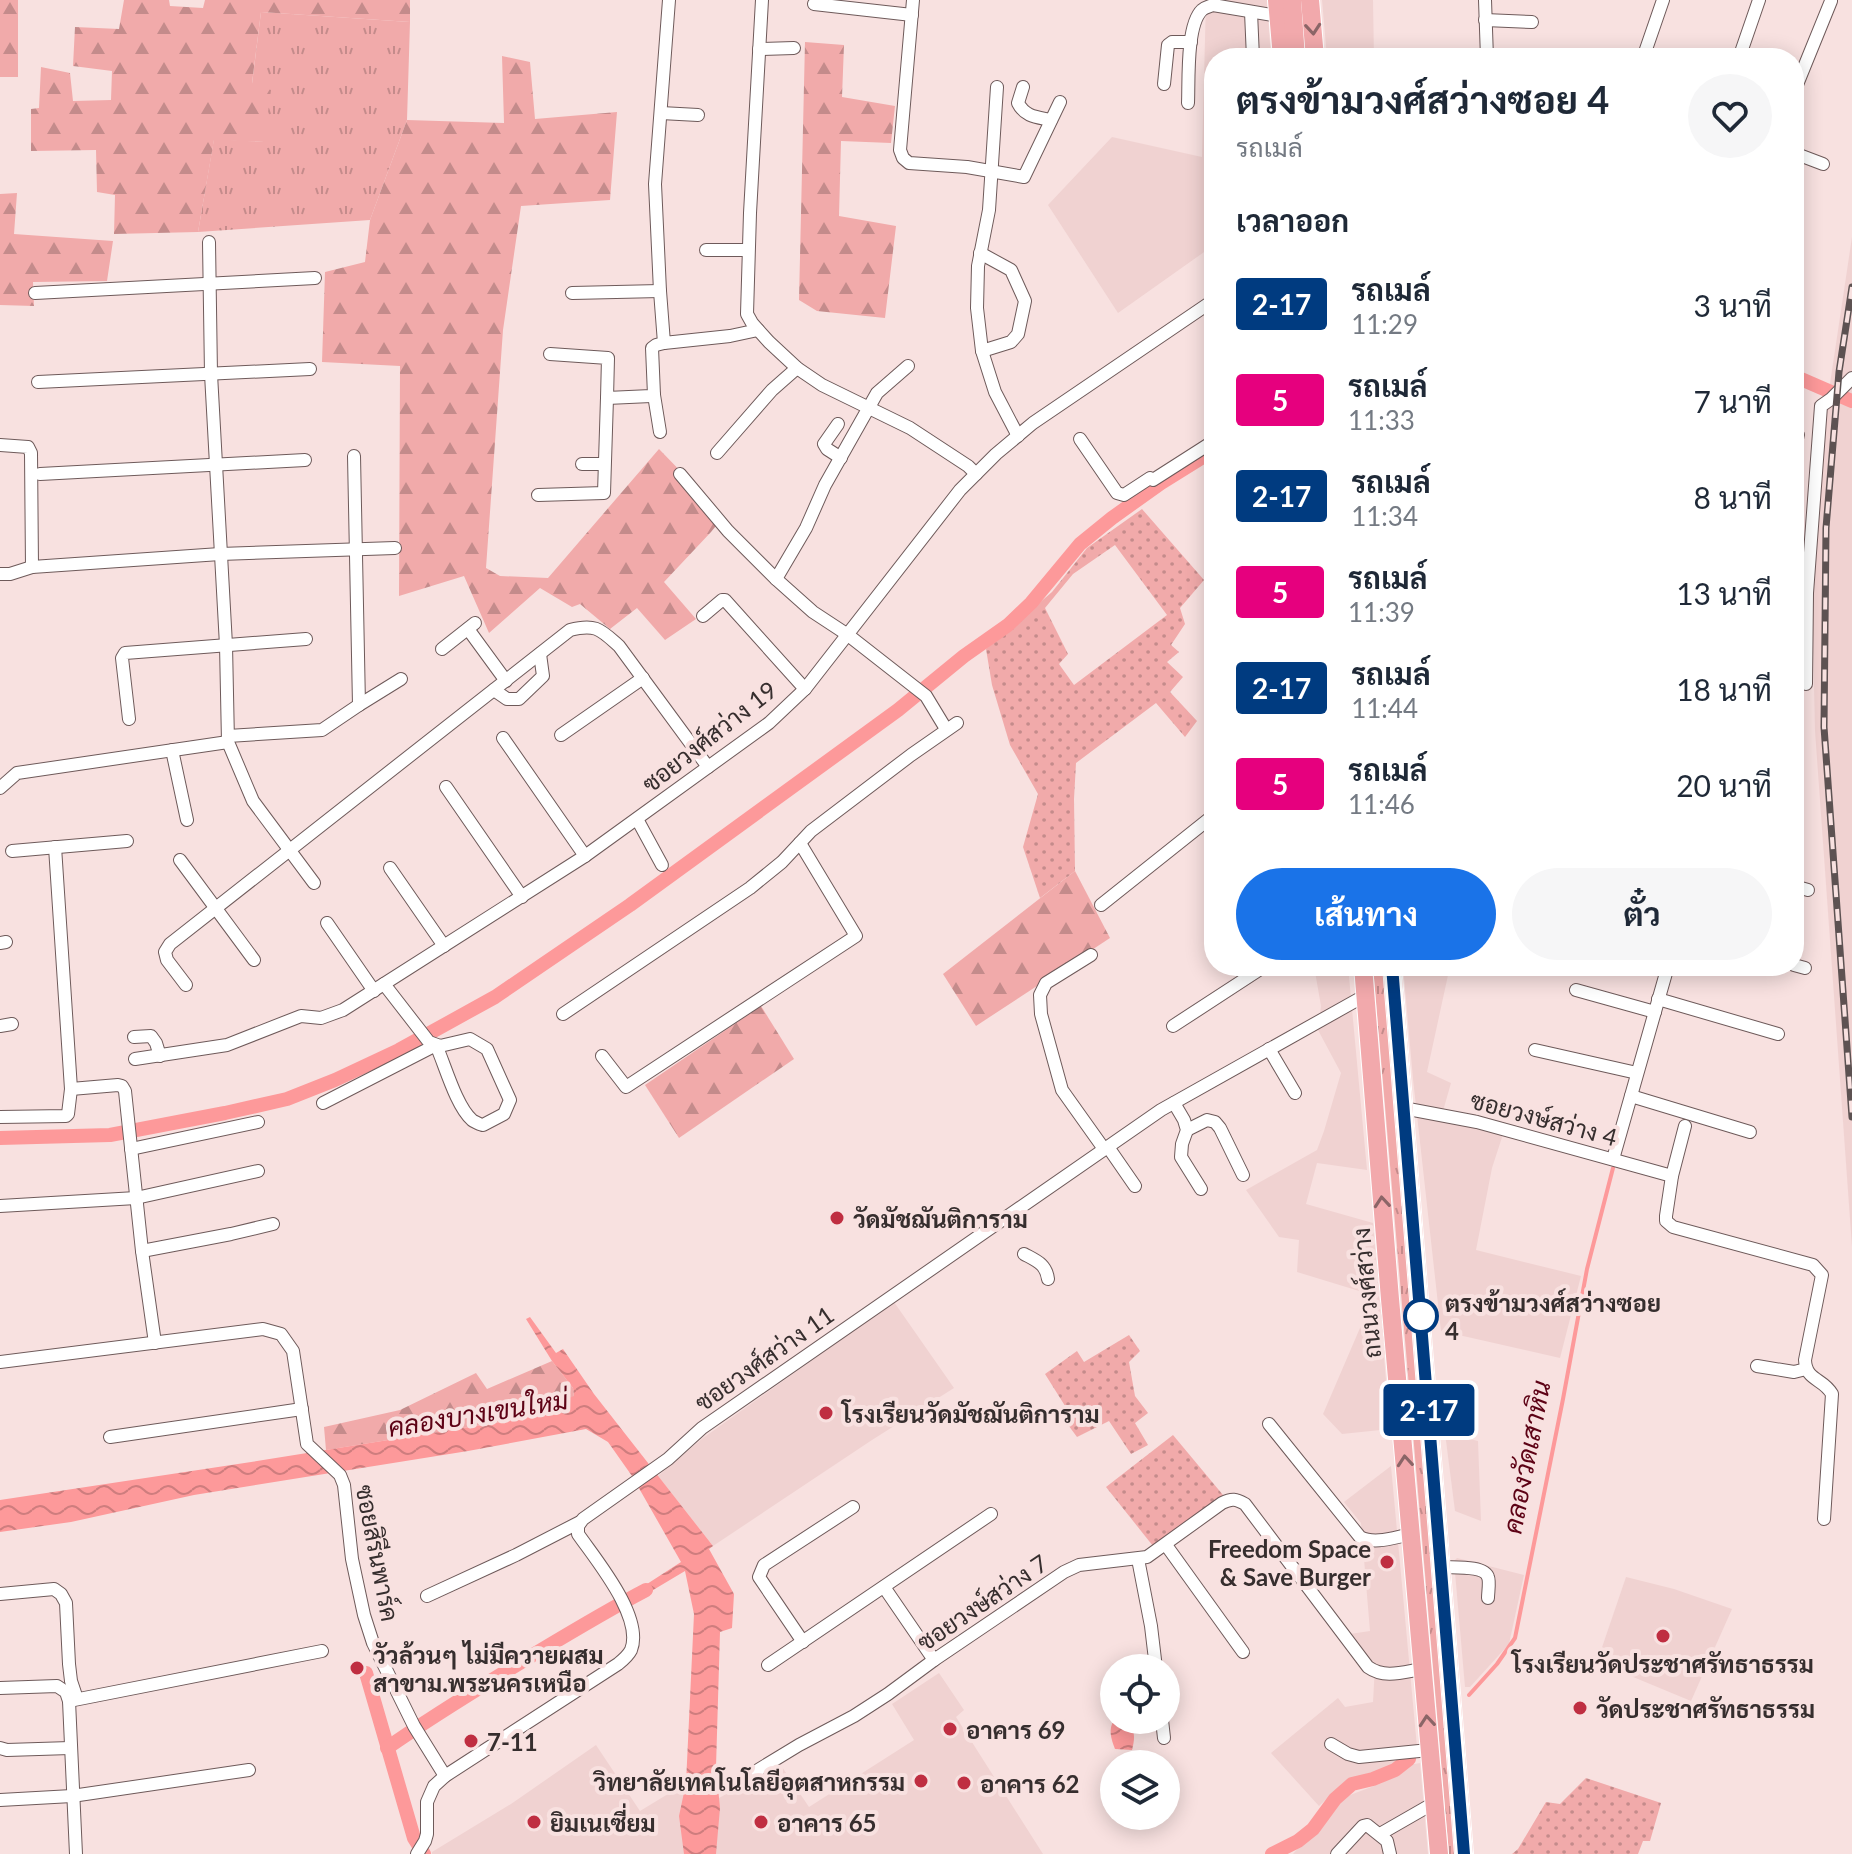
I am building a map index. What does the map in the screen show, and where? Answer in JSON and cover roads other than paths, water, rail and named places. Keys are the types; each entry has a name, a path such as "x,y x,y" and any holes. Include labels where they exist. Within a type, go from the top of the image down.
{"main road":[{"path":"1292,0 1295,48"},
{"path":"1310,0 1314,48"},
{"path":"1278,8 1281,48"},
{"name":"ถนนวงศ์สว่าง","path":"1364,976 1439,1854"},
{"path":"1393,976 1464,1854"}],"street":[{"path":"664,343 655,184 669,0"},
{"path":"762,0 747,314 758,330 797,368 822,385 910,428 976,474"},
{"path":"913,0 900,150 909,163 967,167 1024,177 1060,102"},
{"path":"1485,0 1486,48"},
{"path":"1646,48 1663,0"},
{"path":"1742,48 1759,0"},
{"path":"1804,67 1831,1"},
{"path":"814,4 912,15"},
{"path":"1188,103 1191,42 1196,19 1203,8 1213,5 1251,12 1278,8"},
{"path":"1251,12 1253,48"},
{"path":"1485,20 1532,22"},
{"path":"1164,84 1168,45 1172,42 1191,42"},
{"path":"759,49 794,48"},
{"path":"997,87 989,210 978,266 977,308 982,351 995,392 1018,436"},
{"path":"1023,87 1018,103 1023,112 1051,120"},
{"path":"661,113 698,115"},
{"path":"1804,157 1823,164"},
{"path":"209,242 211,374 228,739 253,801 314,883"},
{"path":"706,250 748,250"},
{"path":"980,253 1011,270 1025,301 1018,334 1011,342 982,351"},
{"path":"35,293 315,278"},
{"path":"572,293 660,291"},
{"name":"ซอยวงศ์สว่าง 19","path":"135,1059 227,1045 301,1016 321,1018 343,1010 585,856 769,723 805,689 960,490 1018,436 1204,307"},
{"path":"660,432 654,395 652,348 664,343 758,330"},
{"path":"538,495 602,495 604,491 608,358 550,354"},
{"path":"776,579 877,393 908,366"},
{"path":"717,453 772,390 797,368"},
{"path":"38,382 310,369"},
{"path":"1806,684 1807,593 1821,406 1852,378"},
{"path":"607,398 654,395"},
{"path":"838,424 824,444 841,458"},
{"path":"1080,439 1117,493 1124,495 1204,447"},
{"path":"0,445 23,445 31,453 32,567"},
{"path":"354,456 359,705"},
{"path":"40,474 305,460"},
{"path":"582,464 604,464"},
{"path":"563,1014 750,888 782,862 811,831 951,726 926,696 848,635 813,612 776,579 728,531 680,474"},
{"path":"0,574 32,567 220,554 395,548"},
{"path":"703,616 725,600 805,689"},
{"path":"442,649 471,626 506,681"},
{"path":"186,985 167,960 165,952 170,944 570,630 585,626 602,630 619,646 708,767"},
{"path":"129,719 122,658 125,653 306,639"},
{"path":"494,690 507,699 519,699 543,676 540,654"},
{"path":"561,735 643,678"},
{"path":"0,788 17,773 228,739 322,730 401,679"},
{"path":"503,738 585,856"},
{"path":"172,750 187,820"},
{"path":"446,787 522,897"},
{"path":"637,819 662,865"},
{"path":"1101,905 1204,823"},
{"path":"12,851 127,841"},
{"path":"602,1056 626,1087 856,936 800,843"},
{"path":"0,1117 68,1114 71,1089 55,847"},
{"path":"180,860 254,960"},
{"path":"390,868 444,946"},
{"path":"1804,889 1808,890"},
{"path":"327,923 429,1042 440,1046 470,1039 487,1049 510,1100 504,1114 483,1125 472,1121 450,1081 436,1045"},
{"path":"1091,955 1046,983 1040,995 1041,1014 1062,1090 1135,1186"},
{"path":"1173,1026 1250,976"},
{"path":"1613,1159 1665,976"},
{"path":"1576,990 1657,1005 1778,1034"},
{"name":"ซอยวงศ์สว่าง 11","path":"427,1596 580,1522 668,1459 711,1421 1106,1148 1174,1103 1366,995"},
{"path":"134,1037 151,1036 160,1056"},
{"path":"323,1103 436,1045"},
{"path":"1269,1049 1295,1093"},
{"path":"1535,1050 1637,1073"},
{"path":"71,1089 118,1085 125,1091 155,1343"},
{"path":"1631,1096 1750,1132"},
{"path":"1174,1103 1187,1130 1181,1157 1201,1189"},
{"name":"ซอยวงษ์สว่าง 4","path":"1403,1108 1477,1122 1672,1176"},
{"path":"1187,1130 1207,1120 1215,1122 1243,1175"},
{"path":"131,1149 258,1122"},
{"path":"1685,1126 1672,1176 1666,1221 1673,1227 1813,1265 1822,1275 1805,1360 1810,1375 1830,1389 1832,1394 1824,1519"},
{"path":"0,1206 136,1198 258,1171"},
{"path":"142,1251 273,1224"},
{"path":"1024,1254 1040,1262 1048,1279"},
{"name":"ซอยสิรีนพาร์ค","path":"0,1362 263,1329 281,1334 293,1351 307,1444 340,1475 344,1485 352,1559 373,1643 414,1726 445,1776"},
{"path":"1757,1366 1794,1372 1806,1369"},
{"path":"110,1437 302,1409"},
{"path":"1269,1424 1360,1537 1367,1541 1412,1534"},
{"name":"ซอยวงษ์สว่าง 7","path":"735,1784 854,1716 1064,1572 1079,1565 1147,1557 1222,1503 1236,1499 1245,1504 1368,1667 1388,1675 1422,1669"},
{"path":"803,1642 759,1577 761,1570 764,1565 853,1507"},
{"path":"768,1665 991,1514"},
{"path":"420,1848 427,1834 427,1802 434,1786 606,1672 627,1656 632,1648 633,1639 624,1602 578,1534 580,1522"},
{"path":"1166,1545 1243,1652"},
{"path":"1138,1559 1154,1654"},
{"path":"1442,1567 1476,1568 1485,1572 1489,1578 1488,1598"},
{"path":"884,1587 934,1660"},
{"path":"0,1594 54,1589 66,1603 73,1700 70,1748 76,1854"},
{"path":"73,1700 322,1651"},
{"path":"0,1688 57,1686 73,1700"},
{"path":"1164,1734 1164,1738"},
{"path":"1331,1744 1359,1757 1429,1750"},
{"path":"0,1748 70,1748"},
{"path":"0,1800 72,1796 249,1770"},
{"path":"1380,1834 1434,1803"},
{"path":"1337,1854 1367,1825 1387,1841 1386,1852"}],"water":[{"name":"คลองบางเขนใหม่","path":"530,1317 556,1353 563,1349 594,1394 713,1546 709,1549 734,1594 732,1628 720,1632 716,1767 720,1808 716,1854 684,1854 679,1816 686,1783 694,1614 685,1571 633,1602 630,1595 681,1562 632,1476 608,1442 586,1429 194,1495 71,1522 0,1532 0,1500 513,1420 574,1396 573,1388 526,1319"},
{"path":"1111,1734 1134,1734 1132,1750 1115,1749"}],"waterway":[{"path":"1804,380 1852,401"},
{"path":"0,1138 110,1135 287,1099 399,1050 495,997 630,905 898,710 1008,625 1031,603 1080,544 1161,483 1204,456"},
{"name":"คลองวัดเสาหิน","path":"1469,1695 1515,1638 1587,1269 1613,1168"},
{"path":"387,1748 437,1714 646,1590"},
{"path":"366,1673 414,1838 424,1854"},
{"name":"คลองวัดเสาหิน","path":"1272,1854 1298,1841 1313,1829 1335,1799 1352,1784 1395,1770 1409,1759"}],"railway":[{"path":"1852,287 1839,372 1826,528 1824,727 1852,1117"}],"place":[{"name":"วัดมัชฌันติการาม","path":"837,1218"},
{"name":"ตรงข้ามวงศ์สว่างซอย 4","path":"1421,1316"},
{"name":"โรงเรียนวัดมัชฌันติการาม","path":"826,1413"},
{"name":"Freedom Space & Save Burger","path":"1387,1562"},
{"name":"โรงเรียนวัดประชาศรัทธาธรรม","path":"1663,1636"},
{"name":"วัวล้วนๆ ไม่มีควายผสม สาขาม.พระนครเหนือ","path":"357,1668"},
{"name":"วัดประชาศรัทธาธรรม","path":"1580,1708"},
{"name":"อาคาร 69","path":"950,1729"},
{"name":"7-11","path":"471,1741"},
{"name":"วิทยาลัยเทคโนโลยีอุตสาหกรรม","path":"921,1781"},
{"name":"อาคาร 62","path":"964,1783"},
{"name":"ยิมเนเซี่ยม","path":"534,1822"},
{"name":"อาคาร 65","path":"761,1822"}]}
